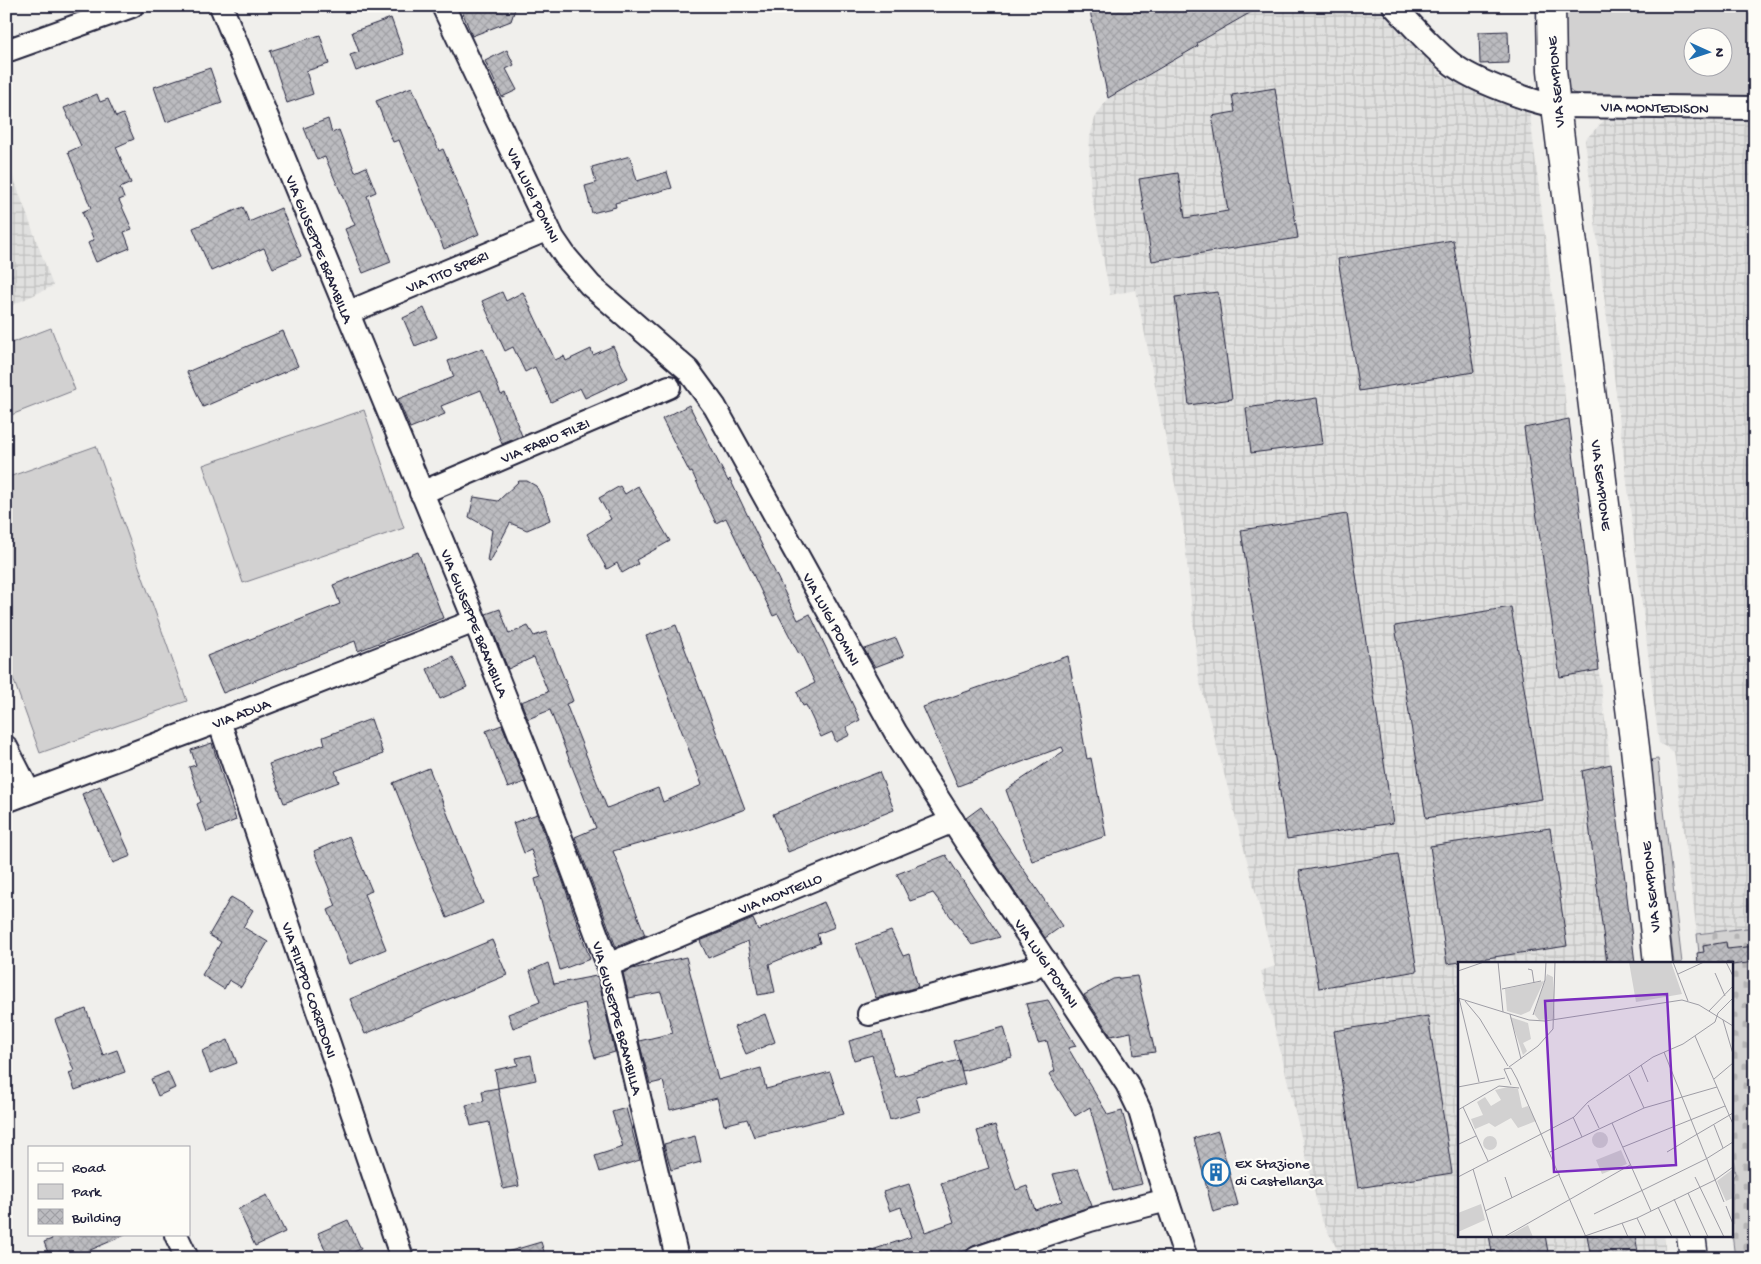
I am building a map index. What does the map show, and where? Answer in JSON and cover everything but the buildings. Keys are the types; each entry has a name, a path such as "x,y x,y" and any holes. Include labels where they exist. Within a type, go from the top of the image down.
{"main road":[{"name":"VIA SEMPIONE","path":"1551,6 1556,106 1635,748 1658,962"},
{"path":"1691,1236 1694,1258"}],"street":[{"path":"6,51 132,6"},
{"name":"VIA GIUSEPPE BRAMBILLA","path":"221,6 475,621 562,841 608,965 677,1258"},
{"name":"VIA LUIGI POMINI","path":"443,6 548,229 566,257 590,285 680,362 703,388 889,720 953,822 1134,1096 1186,1258"},
{"name":"VIA MONTEDISON","path":"1394,6 1447,59 1467,74 1535,101 1556,106 1755,108"},
{"name":"VIA TITO SPERI","path":"347,313 548,229"},
{"name":"VIA FABIO FILZI","path":"421,493 669,387"},
{"name":"VIA ADUA","path":"6,802 475,621"},
{"name":"VIA FILIPPO CORRIDONI","path":"220,721 402,1258"},
{"path":"6,747 29,792"},
{"name":"VIA MONTELLO","path":"608,965 953,822"},
{"path":"869,1014 1030,969 1045,960"},
{"path":"977,1258 1090,1220 1167,1200"},
{"path":"176,1236 187,1258"}],"shaded area":[{"path":"1089,6 1378,6 1442,75 1486,97 1497,94 1529,108 1635,962 1458,962 1458,1236 1664,1236 1666,1258 1342,1258 1321,1219 1261,971 1275,966 1199,679 1183,524 1136,290 1110,295 1091,193 1089,157 1090,137 1095,118 1108,98"},
{"path":"1611,113 1755,113 1755,927 1697,934 1674,752 1659,743 1585,140"},
{"path":"6,157 53,286 6,308"}],"green space":[{"path":"1561,6 1755,6 1755,99 1582,95 1573,93 1567,88"},
{"path":"51,328 75,390 6,417 6,345"},
{"path":"364,410 404,528 243,583 203,465"},
{"path":"96,446 187,701 40,753 6,659 6,478"},
{"path":"1658,759 1682,962 1674,962 1650,760"},
{"path":"1755,927 1755,1258 1735,1258 1732,1236 1734,1236 1735,1174 1734,962 1700,962 1697,934"}],"place":[{"name":"Ex Stazione di Castellanza","path":"1216,1172"}]}
